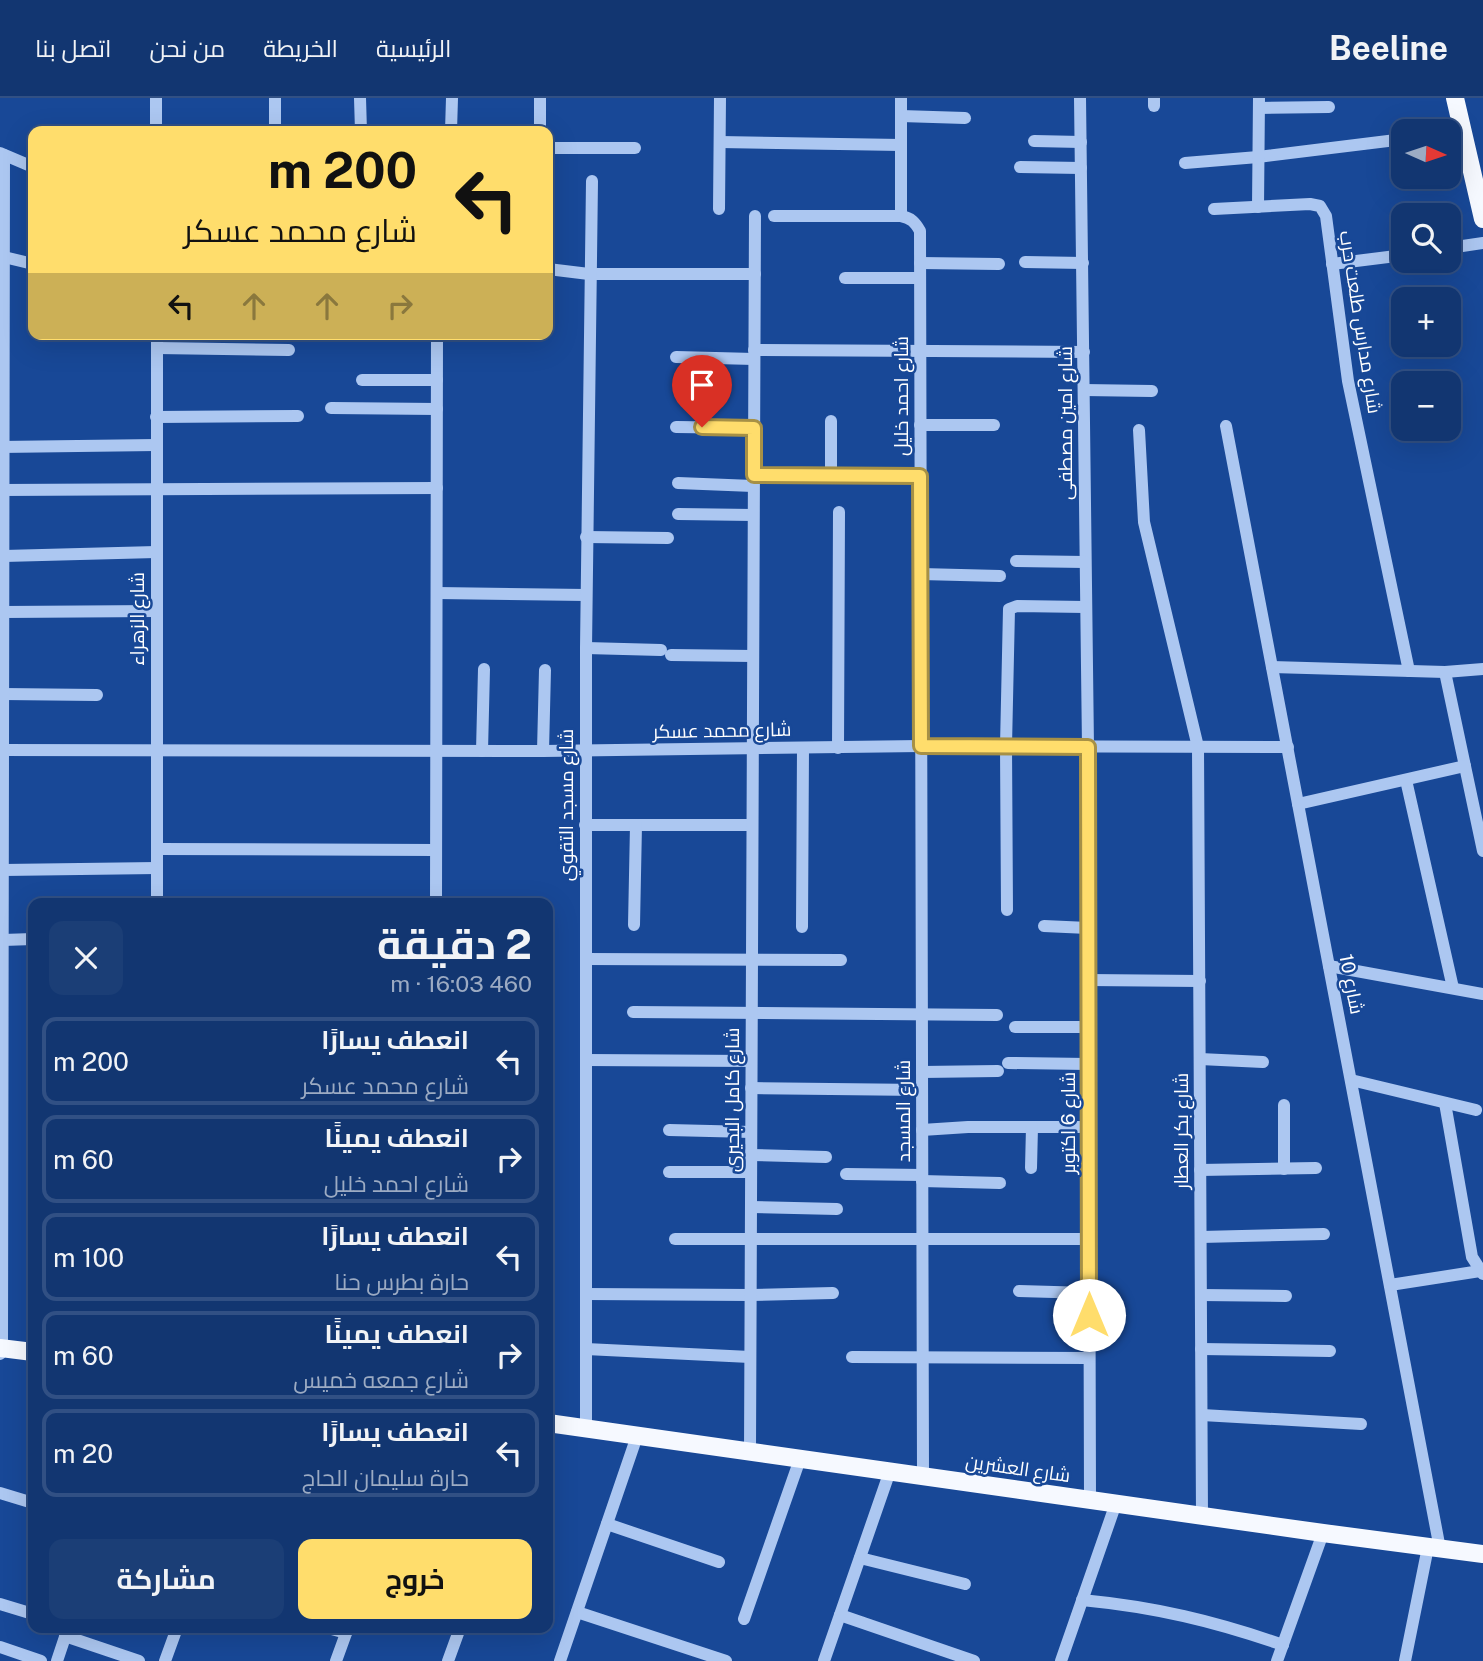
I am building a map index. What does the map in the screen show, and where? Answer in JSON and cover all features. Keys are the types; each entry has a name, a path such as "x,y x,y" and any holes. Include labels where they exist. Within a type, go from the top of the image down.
{"main road":[{"path":"1455,98 1456,119"},
{"path":"1461,149 1483,219"},
{"path":"1,1350 28,1352"},
{"name":"شارع العشرين","path":"553,1424 1483,1554"}],"street":[{"path":"156,98 156,126"},
{"path":"275,98 275,126"},
{"path":"360,98 360,126"},
{"path":"451,126 452,98"},
{"path":"540,98 540,126"},
{"path":"719,208 720,98"},
{"path":"774,216 901,216 901,98"},
{"name":"شارع امين مصطفى","path":"1080,98 1088,747"},
{"path":"1258,207 1259,103 1329,107"},
{"path":"901,116 965,118"},
{"path":"1034,141 1081,142"},
{"path":"1185,163 1391,141"},
{"path":"720,142 901,145"},
{"path":"553,148 635,148"},
{"path":"1,1350 1,750 4,556 2,154 28,165"},
{"path":"1020,167 1082,168"},
{"name":"شارع مسجد التقوي","path":"586,1429 586,537 592,181"},
{"name":"شارع مدارس طلعت حرب","path":"1214,209 1310,204 1320,206 1326,216 1348,381 1409,671"},
{"name":"شارع كامل البحيرى","path":"750,1452 755,216"},
{"name":"شارع احمد خليل","path":"901,216 910,218 920,231 921,746"},
{"path":"1461,246 1483,243"},
{"path":"4,257 28,263"},
{"path":"1332,264 1391,257"},
{"path":"1025,262 1083,263"},
{"path":"920,263 999,264"},
{"path":"553,270 589,274 755,274"},
{"path":"845,278 920,278"},
{"path":"436,898 437,340"},
{"path":"157,341 289,350"},
{"name":"شارع الزهراء","path":"157,341 157,898"},
{"path":"676,357 920,351 1084,352"},
{"path":"362,380 437,380"},
{"path":"1084,390 1152,391"},
{"path":"331,408 437,409"},
{"path":"156,417 298,416"},
{"path":"831,421 831,475"},
{"path":"920,425 994,425"},
{"name":"شارع 10","path":"1226,426 1390,1285 1434,1548"},
{"path":"676,427 754,428"},
{"name":"شارع بكر العطار","path":"1139,430 1144,522 1198,747 1202,1515"},
{"path":"2,447 156,445"},
{"path":"678,483 831,475 920,476"},
{"path":"2,490 437,488"},
{"path":"838,748 839,512"},
{"path":"678,514 754,515"},
{"path":"586,537 668,538"},
{"path":"4,556 156,552"},
{"path":"1016,561 1085,562"},
{"path":"921,574 1000,576"},
{"path":"437,593 586,595"},
{"path":"1007,910 1009,609 1017,606 1085,607"},
{"path":"3,612 156,611"},
{"path":"586,649 753,656"},
{"path":"1272,667 1445,672 1483,669"},
{"path":"482,751 484,669"},
{"path":"543,751 545,670"},
{"path":"1445,672 1483,851"},
{"path":"3,694 97,695"},
{"name":"شارع محمد عسكر","path":"1,750 585,751 921,746 1288,747"},
{"name":"شارع المسجد","path":"921,746 923,1476"},
{"name":"شارع 6 اكتوبر","path":"1088,747 1090,1499"},
{"path":"802,928 803,748"},
{"path":"1298,804 1465,766"},
{"path":"1406,780 1453,988"},
{"path":"585,825 752,825"},
{"path":"634,925 636,825"},
{"path":"157,849 436,850"},
{"path":"2,873 157,868"},
{"path":"1044,926 1088,928"},
{"path":"3,940 28,939"},
{"path":"586,959 841,960"},
{"path":"1329,966 1483,994"},
{"path":"1088,980 1200,981"},
{"path":"634,1012 997,1014"},
{"path":"1015,1027 1088,1027"},
{"path":"1200,1059 1263,1062"},
{"path":"586,1060 751,1061"},
{"path":"922,1072 1088,1064"},
{"path":"1351,1080 1476,1111"},
{"path":"751,1088 922,1090"},
{"path":"1390,1285 1482,1272 1472,1257 1445,1103"},
{"path":"1284,1105 1284,1169"},
{"path":"922,1130 968,1127 1088,1127"},
{"path":"1031,1168 1032,1127"},
{"path":"669,1130 751,1132"},
{"path":"751,1156 826,1157"},
{"path":"1200,1170 1316,1168"},
{"path":"669,1172 751,1172"},
{"path":"846,1174 1000,1183"},
{"path":"751,1207 837,1209"},
{"path":"1201,1237 1324,1234"},
{"path":"675,1238 1089,1239"},
{"path":"1019,1291 1089,1293"},
{"path":"586,1294 834,1293"},
{"path":"1201,1295 1286,1296"},
{"path":"586,1349 750,1357"},
{"path":"1201,1349 1330,1351"},
{"path":"852,1357 1089,1358"},
{"path":"1202,1415 1361,1424"},
{"path":"559,1661 637,1436"},
{"path":"744,1619 800,1459"},
{"path":"824,1661 890,1471"},
{"path":"0,1493 28,1501"},
{"path":"1061,1661 1116,1503"},
{"path":"607,1524 719,1562"},
{"path":"1278,1661 1323,1533"},
{"path":"1405,1661 1434,1548"},
{"path":"860,1558 965,1584"},
{"path":"1082,1600 1133,1605 1184,1615 1283,1645"},
{"path":"0,1604 28,1612"},
{"path":"577,1612 726,1661"},
{"path":"839,1615 974,1661"},
{"path":"57,1661 66,1633"},
{"path":"69,1633 139,1661"},
{"path":"165,1661 175,1633"},
{"path":"336,1661 346,1633"},
{"path":"448,1661 458,1633"},
{"path":"0,1647 41,1661"}],"route":[{"path":"702,427 754,428 754,475 920,476 921,746 1088,747 1089,1315"}]}
